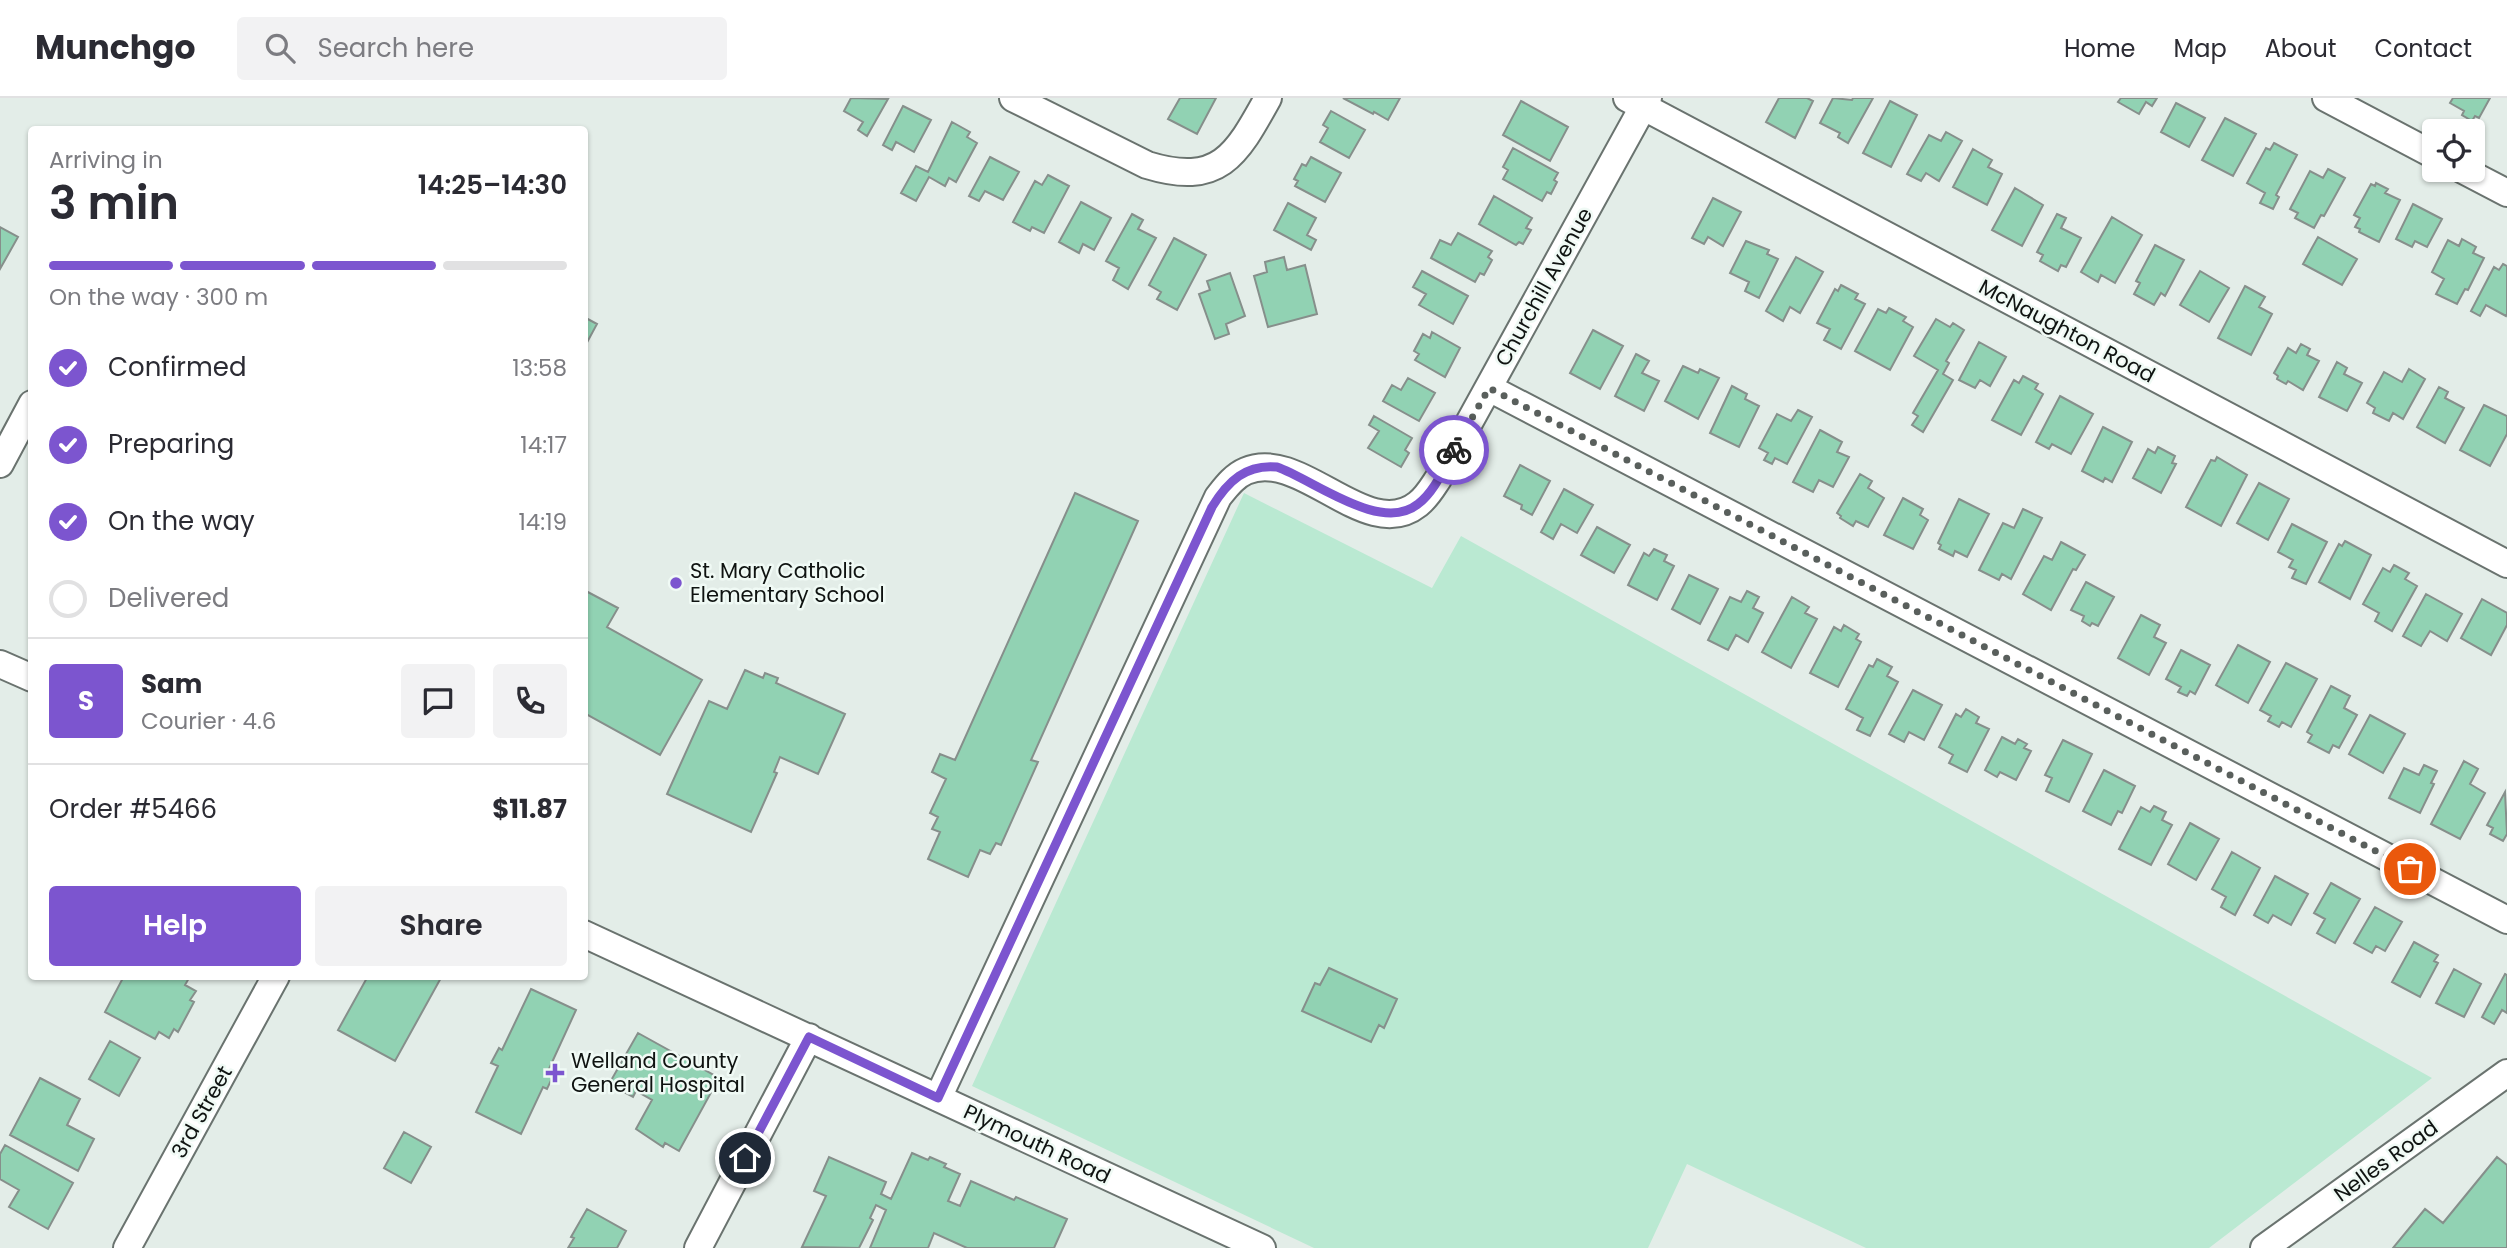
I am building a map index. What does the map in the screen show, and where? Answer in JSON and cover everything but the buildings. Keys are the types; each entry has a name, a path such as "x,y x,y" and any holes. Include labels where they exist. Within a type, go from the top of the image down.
{"street":[{"path":"1013,98 1147,165 1169,172 1193,173 1215,167 1237,151 1268,98"},
{"path":"2326,98 2422,149"},
{"name":"Churchill Avenue","path":"938,1098 1212,507 1226,487 1244,471 1264,465 1277,467 1370,510 1391,514 1410,509 1419,503 1438,479 1489,388 1640,101"},
{"name":"McNaughton Road","path":"1640,101 2507,564"},
{"path":"2485,181 2507,192"},
{"path":"1489,388 2507,919"},
{"path":"0,464 28,412"},
{"path":"0,664 28,676"},
{"name":"Plymouth Road","path":"588,936 1262,1248"},
{"name":"3rd Street","path":"127,1248 274,980"},
{"path":"698,1248 809,1037"},
{"name":"Nelles Road","path":"2264,1248 2507,1073"}],"green space":[{"path":"1244,493 1432,588 1461,536 2432,1078 2209,1248 1866,1248 1687,1164 1648,1248 1314,1248 972,1086"}],"way so far":[{"path":"1454,450 1489,388 2410,869"}],"place":[{"name":"St. Mary Catholic Elementary School","path":"676,583"},
{"name":"Welland County General Hospital","path":"555,1073"}],"route":[{"path":"745,1158 809,1037 938,1098 1212,507 1234,478 1244,471 1264,465 1277,467 1356,505 1391,514 1410,509 1429,493 1454,450"}]}
